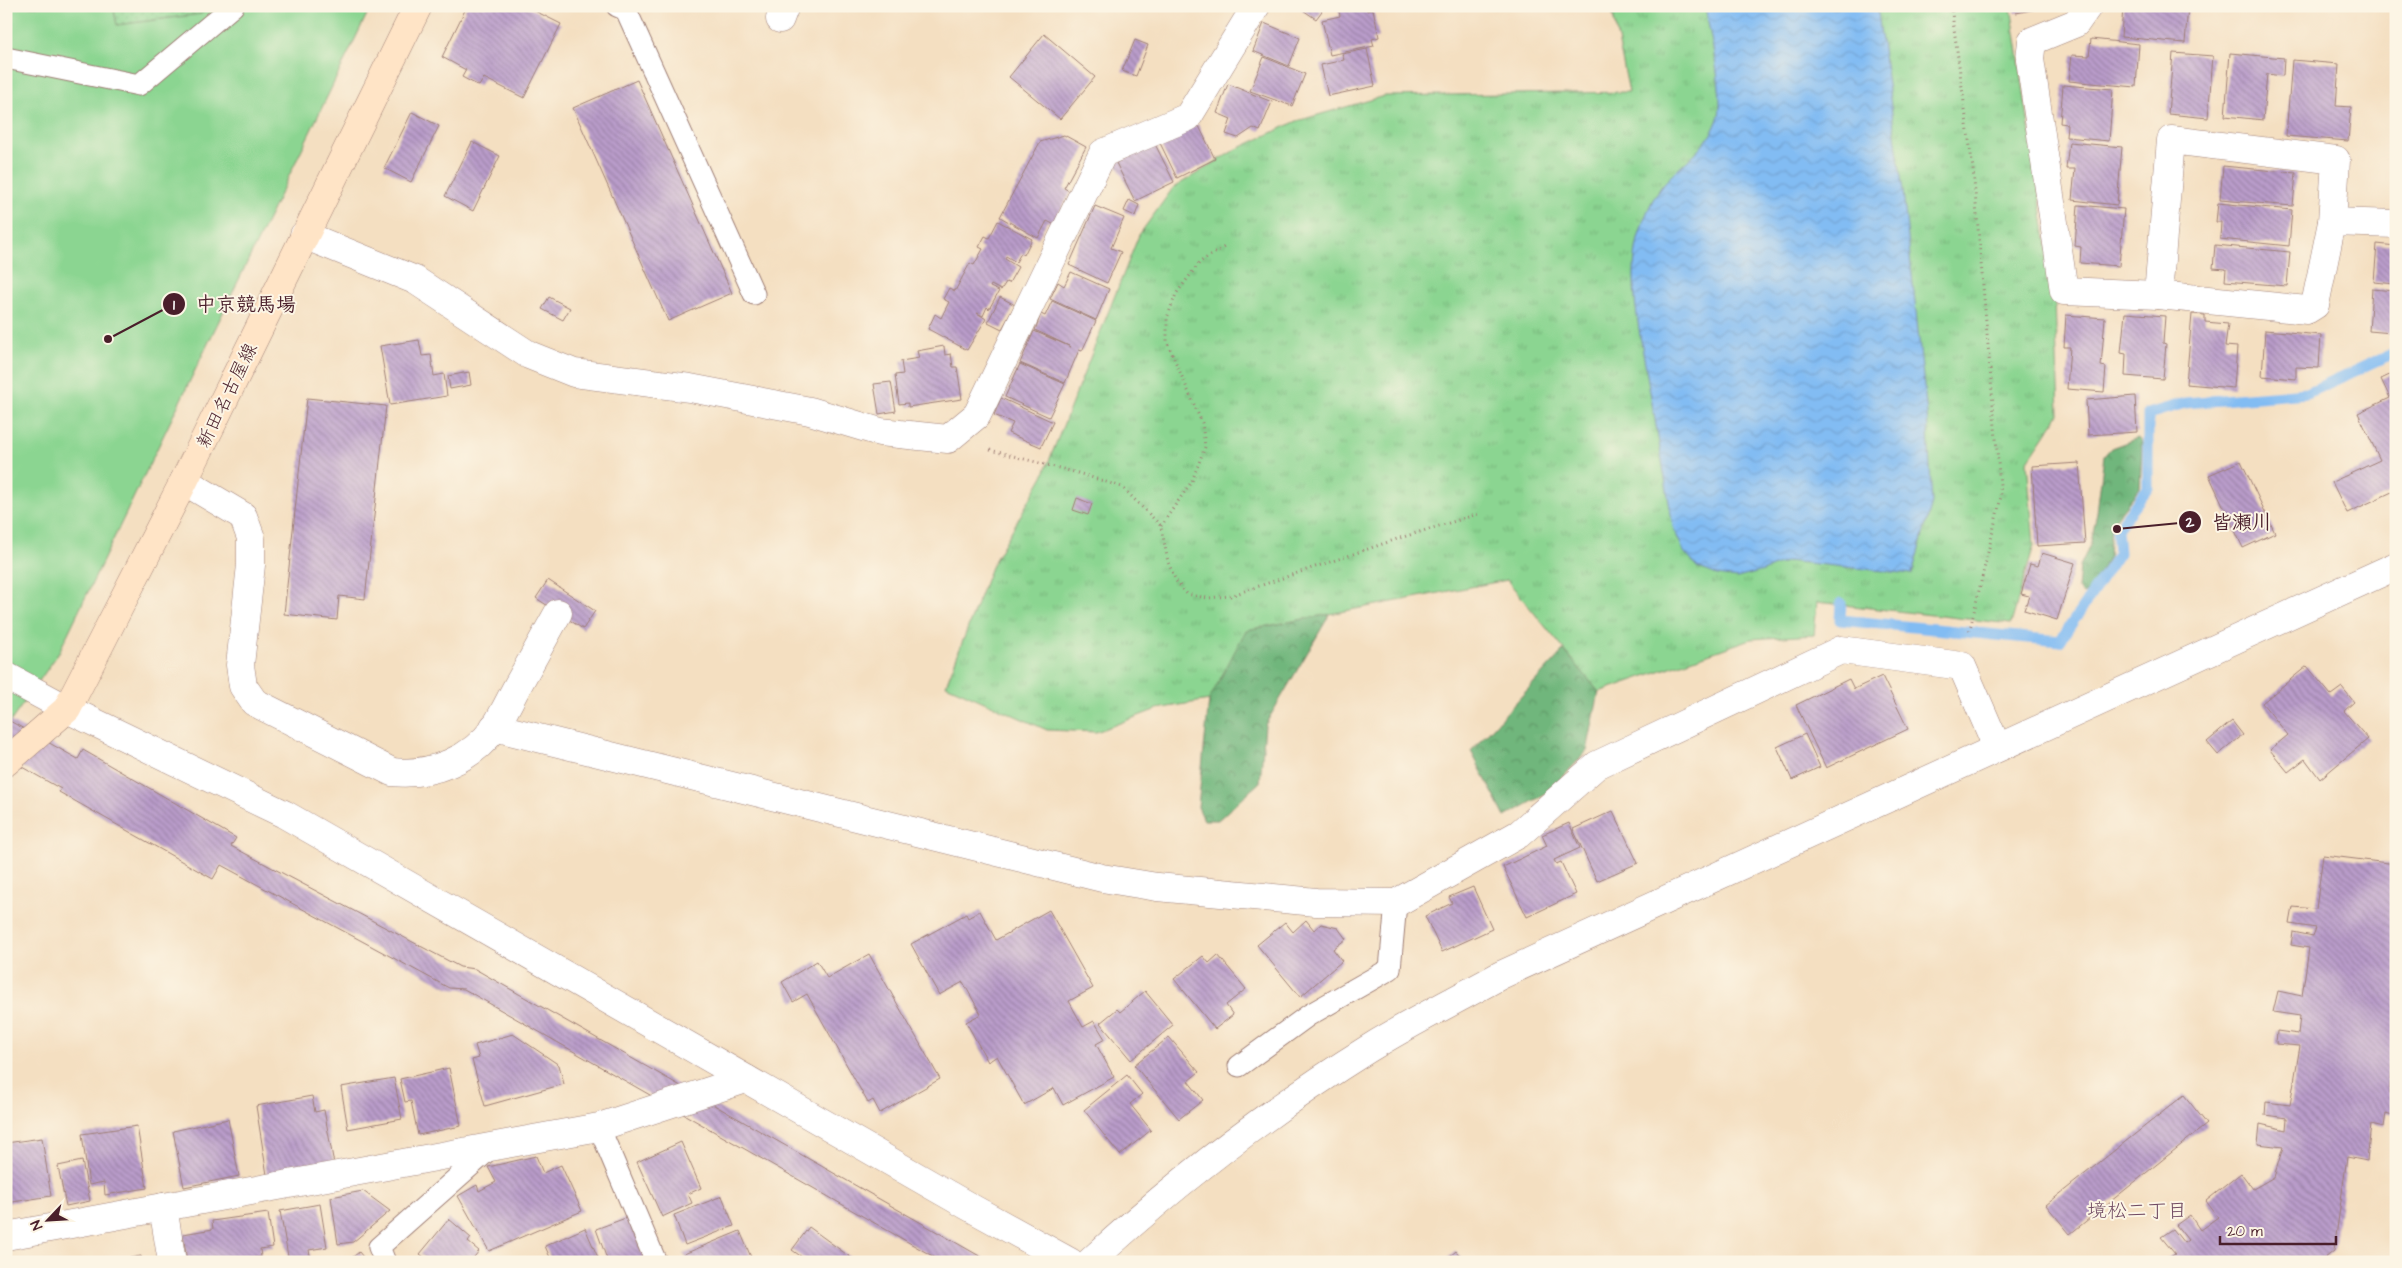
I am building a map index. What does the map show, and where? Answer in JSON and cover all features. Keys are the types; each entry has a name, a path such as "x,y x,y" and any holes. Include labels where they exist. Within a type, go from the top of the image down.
{"main road":[{"name":"新田名古屋線","path":"6,762 67,709 184,481 418,6"}],"street":[{"path":"304,235 415,280 529,355 574,373 690,388 810,411 880,432 948,439 977,415 1103,153 1188,117 1256,6"},
{"path":"2088,6 2076,23 2032,41 2030,59 2064,291 2158,295 2307,310 2315,305 2332,222 2336,160 2171,140 2158,295"},
{"path":"2332,222 2396,224"},
{"path":"184,481 243,516 251,538 251,565 240,665 243,686 254,702 392,772 411,774 441,767 465,756 494,728 558,613"},
{"path":"1090,1262 1111,1242 1236,1139 1384,1040 1500,975 2396,566"},
{"path":"494,728 1102,878 1158,887 1316,902 1396,903 1519,834 1597,765 1841,650 1962,666 1997,747"},
{"path":"6,676 67,709 284,814 1070,1262"},
{"path":"6,1236 599,1127 746,1079"},
{"path":"163,1207 172,1262"}],"lane":[{"path":"6,58 139,85 233,6"},
{"path":"616,6 626,10 754,294"},
{"path":"1239,1066 1309,1015 1390,969 1396,903"},
{"path":"599,1127 656,1262"},
{"path":"385,1262 379,1247 493,1146"}],"path":[{"path":"1951,6 1973,169 2001,497 1972,615"},
{"path":"1161,526 1192,481 1206,447 1202,423 1167,342 1167,318 1176,294 1200,262 1226,246"},
{"path":"948,439 1078,473 1122,488 1161,526 1168,562 1176,581 1187,594 1207,598 1230,596 1400,538 1478,514"}],"green space":[{"path":"6,6 113,6 117,25 201,14 210,6 371,6 58,654 6,728"},
{"path":"113,6 210,6 201,14 117,25"},
{"path":"1611,6 2011,6 2055,300 2059,414 2027,462 2034,545 2011,624 1817,602 1814,635 1751,639 1599,692 1507,580 1246,630 1209,700 1157,709 1096,732 1047,730 946,685 991,567 1043,476 1139,235 1173,188 1235,150 1297,121 1384,96 1629,92"},
{"path":"2138,438 2142,443 2140,488 2111,524 2109,557 2088,591 2083,594 2078,589 2080,566 2091,543 2104,456 2111,448"},
{"path":"1330,614 1265,725 1260,782 1218,820 1204,820 1198,807 1209,700 1146,653 1246,630"},
{"path":"1564,650 1599,692 1587,751 1549,792 1505,817 1471,751"}],"water":[{"path":"1705,6 1877,6 1903,191 1927,414 1932,503 1912,574 1787,561 1763,571 1737,578 1717,575 1697,567 1684,552 1673,527 1636,310 1634,292 1635,256 1643,224 1656,194 1666,181 1704,144 1715,126 1719,115 1718,78"}],"building":[{"path":"467,6 525,6 561,24 524,98 484,78 479,86 462,77 466,70 442,57"},
{"path":"1297,6 1316,6 1322,11 1316,19"},
{"path":"1366,6 1367,11 1373,9 1379,37 1372,39 1374,46 1330,55 1322,20 1340,16 1338,7"},
{"path":"2014,6 2047,6 2047,7 2016,13"},
{"path":"2123,6 2188,6 2185,43 2121,37"},
{"path":"1264,23 1300,38 1289,66 1253,51"},
{"path":"1044,34 1095,77 1060,119 1009,77"},
{"path":"2091,39 2139,44 2136,87 2069,81 2072,55 2089,56"},
{"path":"1135,40 1148,45 1136,76 1122,71"},
{"path":"1367,49 1375,86 1328,96 1321,65 1344,60 1342,54"},
{"path":"2173,53 2213,56 2208,118 2168,114"},
{"path":"2230,53 2284,58 2283,76 2267,74 2263,120 2225,116"},
{"path":"1264,57 1305,74 1292,106 1250,91"},
{"path":"2292,60 2339,64 2336,106 2351,107 2348,141 2286,136"},
{"path":"637,80 732,293 668,321 573,108"},
{"path":"1228,84 1272,102 1260,131 1253,128 1238,138 1226,134 1231,119 1217,113"},
{"path":"2063,85 2113,89 2109,141 2066,137 2067,124 2060,123"},
{"path":"412,112 439,126 411,182 384,168"},
{"path":"1198,124 1215,159 1177,178 1160,143"},
{"path":"1064,135 1086,147 1064,188 1071,192 1053,224 1047,221 1038,238 1000,217 1040,142"},
{"path":"472,142 500,156 473,211 445,196"},
{"path":"2069,142 2122,147 2117,205 2072,200 2075,169 2066,169"},
{"path":"1155,144 1174,182 1135,201 1116,163"},
{"path":"2223,166 2296,173 2293,206 2220,200"},
{"path":"1129,200 1139,205 1135,216 1124,211"},
{"path":"2218,203 2292,210 2289,246 2220,239 2221,222 2216,222"},
{"path":"2078,205 2124,209 2119,266 2080,263 2081,247 2075,246"},
{"path":"1095,206 1124,218 1111,248 1121,252 1107,283 1069,265"},
{"path":"998,221 1032,239 1024,255 1021,253 1016,262 1006,256 1005,259 1018,267 1009,283 1006,282 1001,290 991,285 990,287 999,291 983,316 977,313 986,319 967,350 928,329 935,314 941,318 949,302 943,299 949,288 955,291 970,263 974,265 983,249 979,247 985,236 989,238"},
{"path":"2377,244 2396,246 2396,284 2374,282"},
{"path":"2215,245 2290,252 2287,286 2225,281 2226,269 2213,268"},
{"path":"1071,272 1109,289 1096,320 1050,299 1058,282 1064,286"},
{"path":"2372,289 2396,291 2396,328 2392,327 2392,333 2369,331"},
{"path":"549,297 570,308 563,320 542,309"},
{"path":"1000,297 1015,305 1002,329 988,322"},
{"path":"1052,301 1096,321 1082,351 1079,350 1065,383 1020,363 1034,331 1071,347 1035,330 1041,314 1045,316"},
{"path":"2125,313 2165,316 2163,343 2166,344 2163,379 2125,376 2126,354 2121,353"},
{"path":"2192,314 2205,315 2205,322 2228,324 2225,346 2237,347 2234,388 2186,384"},
{"path":"2066,315 2105,318 2101,366 2106,367 2104,392 2067,389 2070,347 2064,347"},
{"path":"2265,330 2321,335 2319,368 2296,367 2296,379 2262,376"},
{"path":"419,340 422,356 431,355 434,376 444,374 447,396 390,405 380,346"},
{"path":"944,346 945,355 951,354 953,367 957,367 962,399 908,407 908,403 899,404 895,375 903,374 901,361 919,358 917,351"},
{"path":"1020,364 1065,384 1049,417 1005,397"},
{"path":"469,372 471,385 450,389 448,376"},
{"path":"2396,372 2396,494 2394,491 2347,513 2332,482 2380,460 2358,413 2390,398 2381,379"},
{"path":"891,382 896,411 879,414 874,384"},
{"path":"2135,396 2137,432 2088,435 2086,400"},
{"path":"307,398 386,406 365,599 339,596 337,620 284,614"},
{"path":"1001,398 1053,422 1041,447 1008,433 1013,423 994,415"},
{"path":"2241,461 2275,533 2243,548 2209,475"},
{"path":"2079,463 2085,543 2037,546 2032,466"},
{"path":"1077,498 1092,504 1088,515 1073,510"},
{"path":"2042,553 2075,563 2057,620 2024,610 2029,596 2021,594 2030,564 2038,566"},
{"path":"548,580 595,611 583,629 536,598"},
{"path":"2307,666 2331,695 2342,687 2354,702 2344,711 2368,739 2320,779 2305,759 2288,772 2270,750 2288,735 2262,703"},
{"path":"1882,676 1908,729 1826,768 1796,705 1849,679 1854,689"},
{"path":"8,720 78,759 83,750 236,838 231,846 460,967 475,969 990,1262 943,1262 464,989 449,988 221,865 213,879 59,792 61,789 6,758"},
{"path":"2232,721 2243,735 2218,755 2207,742"},
{"path":"1805,734 1820,767 1792,780 1777,747"},
{"path":"1613,811 1638,863 1597,881 1573,829"},
{"path":"1569,823 1580,848 1554,860 1556,864 1561,862 1576,894 1527,917 1503,867 1547,846 1542,835"},
{"path":"2323,855 2396,864 2396,1046 2389,1093 2396,1094 2396,1116 2386,1113 2384,1127 2371,1124 2367,1161 2347,1157 2334,1251 2320,1262 2162,1262 2175,1254 2161,1237 2173,1229 2184,1243 2188,1240 2176,1225 2190,1215 2200,1230 2218,1217 2206,1201 2241,1173 2253,1189 2274,1177 2283,1147 2258,1144 2260,1124 2286,1130 2287,1118 2265,1115 2266,1102 2290,1105 2300,1046 2276,1044 2277,1031 2298,1034 2300,1016 2273,1012 2278,991 2302,996 2309,948 2291,945 2293,932 2313,936 2316,928 2290,924 2293,907 2316,909"},
{"path":"1473,887 1492,929 1442,952 1425,916 1452,903 1449,897"},
{"path":"1049,910 1093,988 1069,1001 1083,1027 1094,1021 1105,1039 1096,1044 1114,1077 1063,1105 1054,1088 1024,1105 997,1056 988,1062 966,1022 981,1014 963,982 939,995 911,944 966,914 968,918 980,911 996,940"},
{"path":"1306,920 1314,930 1321,924 1338,928 1346,939 1333,949 1342,961 1300,997 1257,945 1285,922 1293,932"},
{"path":"869,954 940,1079 880,1113 873,1100 868,1103 807,994 793,1002 782,982 817,961 827,978"},
{"path":"1218,955 1246,989 1226,1005 1233,1015 1215,1029 1174,979 1203,956 1209,963"},
{"path":"1145,991 1173,1025 1131,1060 1100,1023 1117,1009 1120,1012"},
{"path":"513,1034 559,1065 564,1084 485,1106 472,1060 479,1058 475,1045"},
{"path":"1169,1037 1199,1072 1188,1081 1203,1100 1179,1119 1134,1065"},
{"path":"449,1068 461,1126 418,1135 411,1101 405,1102 400,1079"},
{"path":"1127,1075 1142,1094 1130,1104 1151,1130 1120,1155 1084,1110"},
{"path":"394,1078 402,1119 348,1129 341,1087"},
{"path":"2184,1095 2207,1124 2070,1234 2046,1205"},
{"path":"312,1096 315,1112 324,1110 334,1164 267,1175 256,1106"},
{"path":"228,1119 239,1176 184,1187 173,1131"},
{"path":"137,1126 147,1188 105,1195 104,1182 89,1185 82,1134"},
{"path":"42,1138 51,1196 6,1203 6,1143"},
{"path":"681,1142 701,1188 688,1194 692,1203 662,1217 637,1162"},
{"path":"536,1156 543,1173 561,1165 582,1211 489,1251 458,1196 477,1185 479,1191 496,1182 488,1167"},
{"path":"82,1161 90,1201 66,1206 58,1166"},
{"path":"363,1191 390,1211 353,1242 338,1244 331,1197"},
{"path":"722,1196 734,1226 685,1245 674,1215"},
{"path":"320,1204 327,1247 309,1250 311,1260 289,1262 280,1211"},
{"path":"268,1213 273,1247 260,1249 261,1257 229,1262 187,1262 183,1234 213,1229 212,1221"},
{"path":"631,1216 647,1262 608,1262 596,1229"},
{"path":"449,1219 471,1238 468,1242 479,1251 470,1262 421,1262 425,1258 420,1254"},
{"path":"809,1227 857,1262 809,1262 792,1250"},
{"path":"585,1228 600,1262 552,1262 545,1246"},
{"path":"740,1231 753,1262 688,1262 684,1254"},
{"path":"1456,1251 1465,1262 1443,1262"},
{"path":"359,1252 367,1262 347,1262"},
{"path":"141,1256 142,1262 112,1262 112,1261"}],"waterway":[{"path":"1841,603 1840,620 2060,641 2119,553 2117,529 2148,488 2148,414 2185,403 2307,393 2396,352"}],"place":[{"name":"中京競馬場","path":"108,339"},
{"name":"皆瀬川","path":"2117,529"}],"district":[{"name":"境松二丁目","path":"2137,1210"}]}
